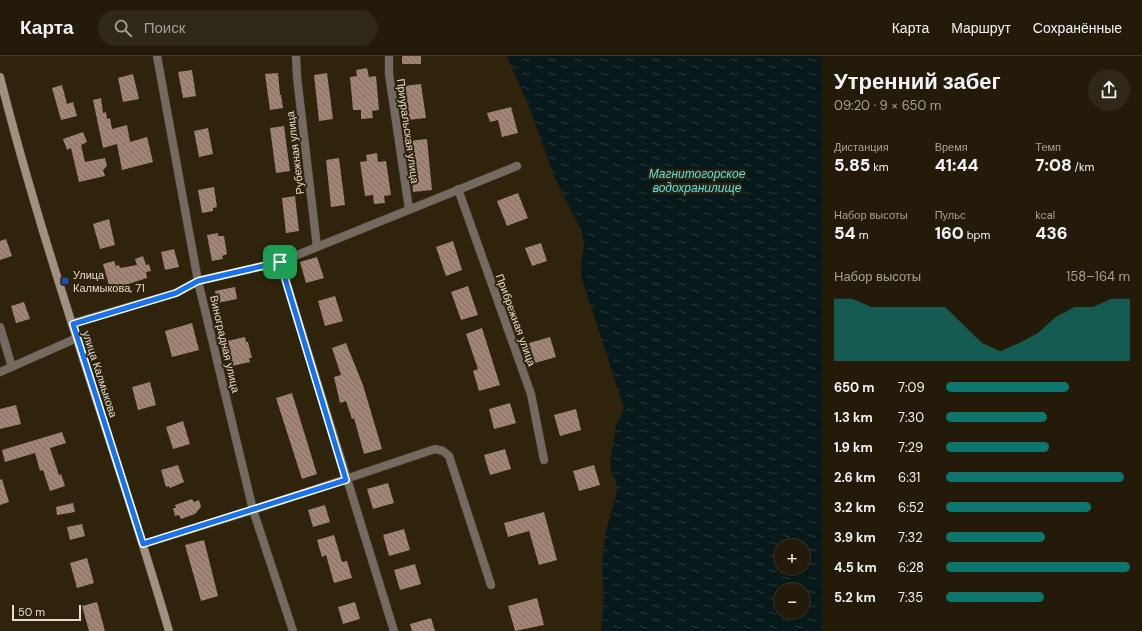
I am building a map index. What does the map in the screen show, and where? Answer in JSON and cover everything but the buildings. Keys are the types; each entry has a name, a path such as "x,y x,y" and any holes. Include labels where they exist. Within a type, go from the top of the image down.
{"main road":[{"name":"улица Калмыкова","path":"0,77 14,132 169,631"}],"street":[{"name":"Виноградная улица","path":"157,56 198,281 253,510 292,631"},
{"name":"Рубежная улица","path":"296,56 297,77 317,247"},
{"name":"Приуральская улица","path":"389,56 389,74 408,209"},
{"path":"73,324 176,293 198,281 280,262 517,166"},
{"name":"Прибрежная улица","path":"458,189 531,394 544,460"},
{"path":"280,262 346,480 394,631"},
{"path":"0,327 12,367"},
{"path":"0,372 77,338"},
{"path":"143,544 346,480 435,449 443,451 449,456 491,584"}],"water":[{"name":"Магнитогорское водохранилище","path":"507,56 822,56 822,631 601,631 604,600 602,562 606,531 617,491 616,481 611,471 610,463 616,425 624,408 581,276 584,243 581,230 554,176 528,104"}],"place":[{"name":"Улица Калмыкова, 71","path":"65,281"}],"route":[{"path":"280,262 346,480 143,544 73,324 176,293 188,288 198,281 280,262"}]}
